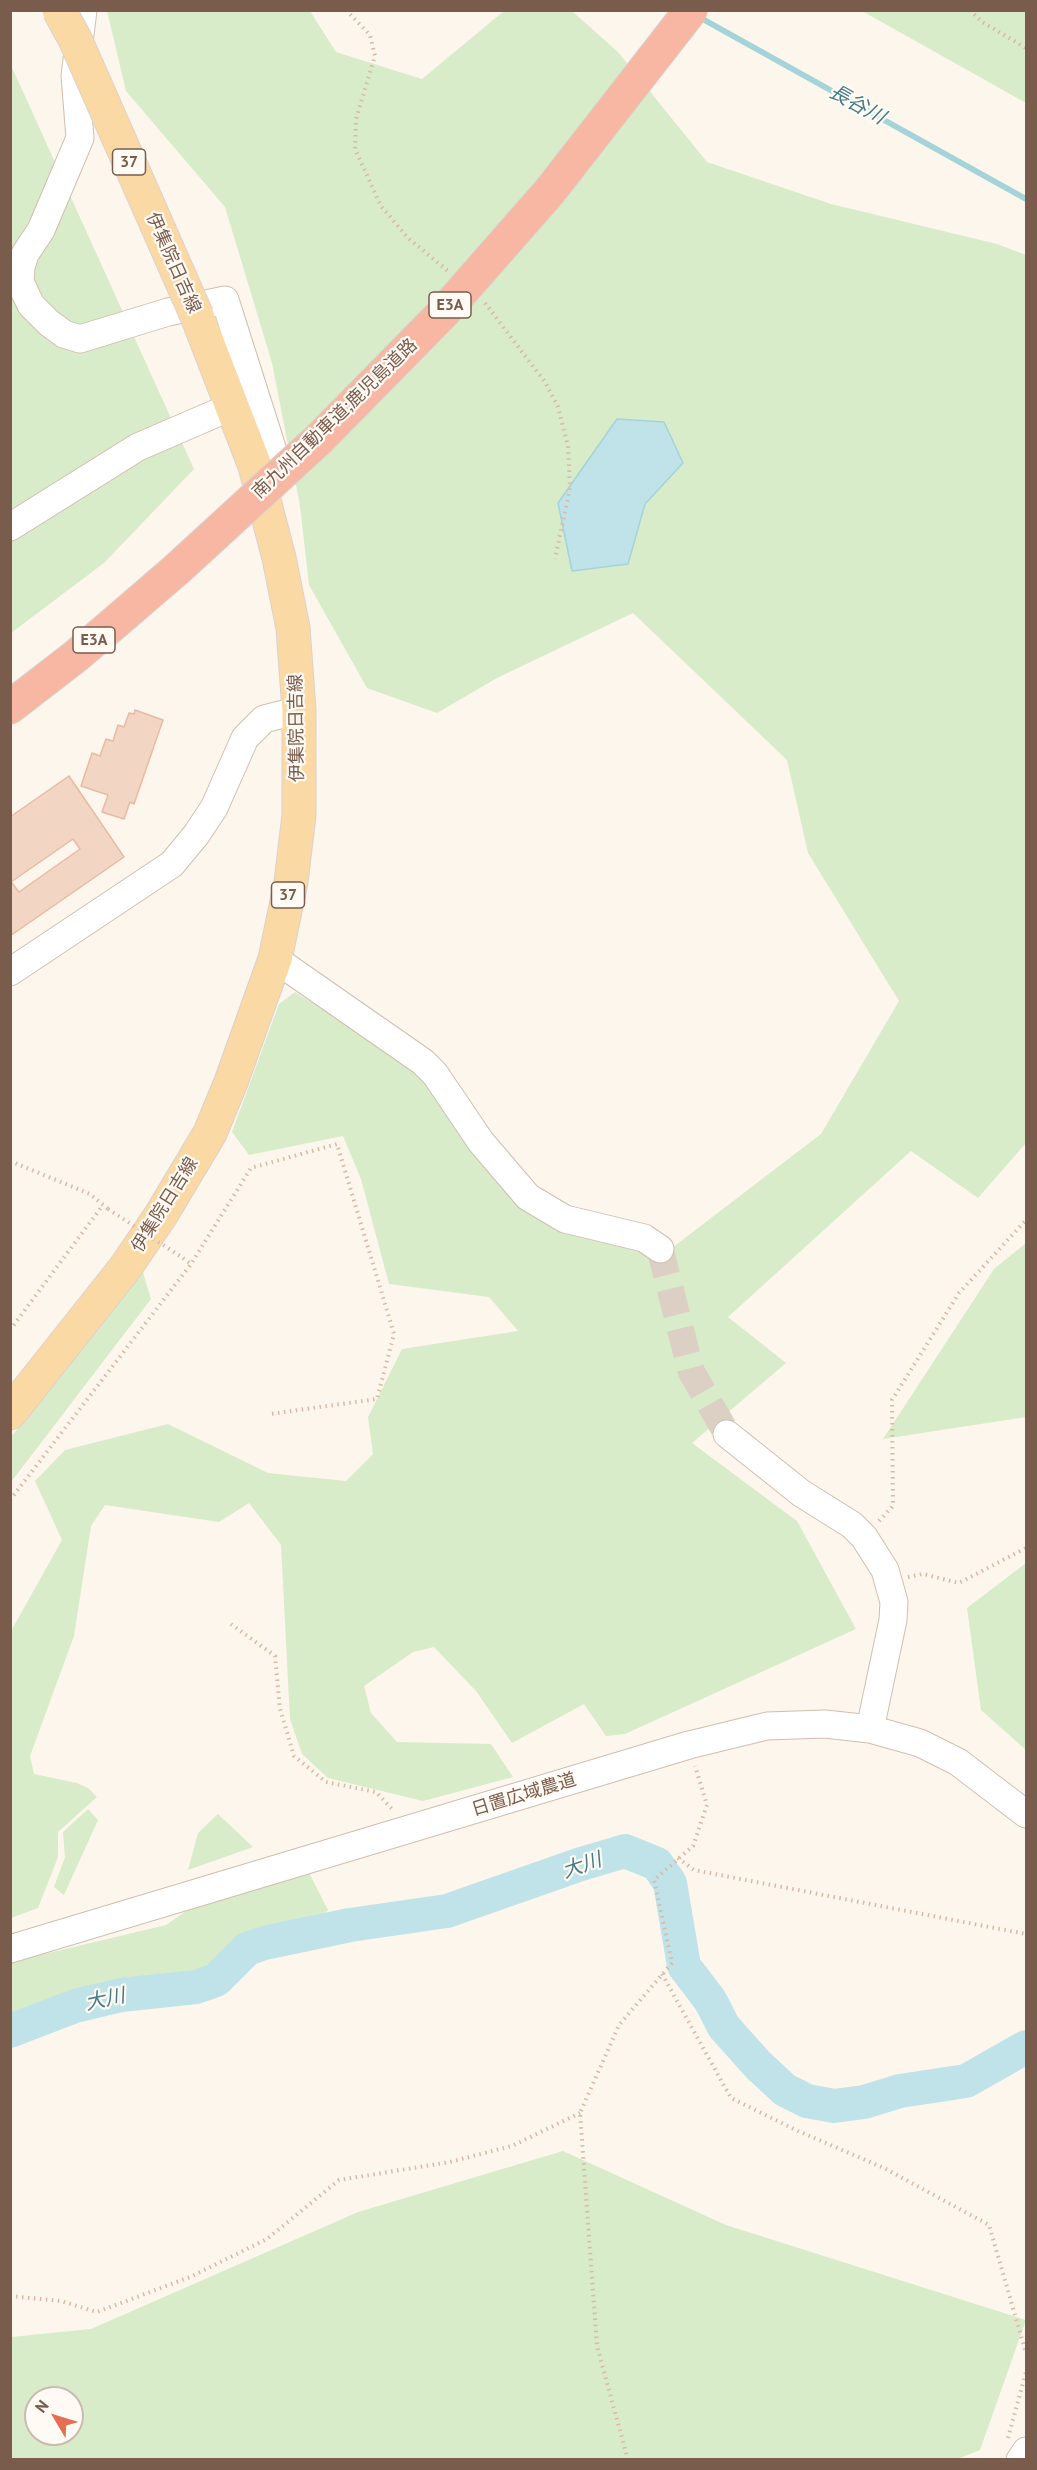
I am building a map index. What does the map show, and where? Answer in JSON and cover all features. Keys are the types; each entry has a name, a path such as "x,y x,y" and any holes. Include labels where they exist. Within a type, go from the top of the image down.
{"highway":[{"name":"南九州自動車道;鹿児島道路","path":"10,707 76,656 176,570 319,439 442,314 550,191 691,10"}],"main road":[{"name":"伊集院日吉線","path":"10,1413 125,1268 187,1174 210,1132 231,1083 275,959 291,882 299,815 299,710 293,628 279,558 255,466 197,316 75,39 59,10"}],"street":[{"path":"83,10 75,76 80,138 42,230 25,254 20,282 31,305 49,323 64,334 80,339 168,312 225,300 273,451 255,466"},
{"path":"10,527 138,447 233,406"},
{"path":"10,972 172,864 196,835 214,808 245,738 264,719 299,710"},
{"path":"275,959 423,1062 435,1074 481,1142 528,1197 565,1219 644,1238 660,1249"},
{"path":"727,1434 801,1492 836,1513 864,1537 889,1580 894,1602 893,1620 870,1730"},
{"name":"日置広域農道","path":"10,1949 689,1745 767,1726 825,1724 870,1730 920,1743 958,1762 1026,1814"}],"path":[{"path":"970,10 982,22 1026,48"},
{"path":"10,1500 191,1264 251,1168 337,1144 394,1334 377,1399 270,1414"},
{"path":"10,1161 90,1194 108,1209 191,1264"},
{"path":"10,1330 103,1205"},
{"path":"864,1537 893,1506 892,1400 960,1293 1026,1220"},
{"path":"889,1580 923,1574 959,1583 1026,1548"},
{"path":"231,1624 275,1656 280,1709 294,1756 326,1782 376,1792 409,1829"},
{"path":"628,2460 597,2346 580,2113 619,2025 672,1963 654,1880 693,1846 707,1805 689,1745"},
{"path":"678,1858 693,1870 1026,1934"},
{"path":"662,1974 731,2098 798,2131 884,2168 989,2224 1026,2353"},
{"path":"10,2296 61,2301 97,2312 190,2277 267,2239 339,2180 450,2162 512,2146 580,2113"},
{"path":"1017,2453 1026,2372"}],"green space":[{"path":"107,11 310,11 336,52 422,79 504,11 572,11 618,52 707,162 831,204 997,244 1026,255 1026,1143 978,1198 911,1151 728,1317 786,1363 692,1443 797,1521 856,1629 625,1734 606,1736 584,1704 512,1743 476,1691 434,1647 413,1652 364,1686 371,1713 397,1742 491,1744 513,1777 423,1801 328,1778 302,1754 290,1719 281,1545 249,1503 219,1522 105,1505 91,1526 74,1636 30,1756 34,1774 77,1783 88,1788 97,1797 58,1832 58,1857 38,1908 11,1918 11,1631 62,1540 35,1481 65,1450 168,1424 268,1473 346,1481 373,1454 368,1417 402,1349 518,1331 489,1297 389,1284 361,1179 343,1136 249,1155 232,1132 279,1004 295,992 423,1072 462,1139 547,1221 660,1257 821,1134 899,1001 808,853 787,760 633,613 497,678 437,713 367,688 309,585 300,506 272,363 225,207 126,91"},
{"path":"862,11 1026,11 1026,103"},
{"path":"10,63 194,469 104,563 11,633"},
{"path":"1026,1243 1026,1417 883,1439 994,1269"},
{"path":"142,1269 151,1299 11,1482 11,1437"},
{"path":"1026,1563 1026,1750 981,1710 967,1608"},
{"path":"88,1809 98,1820 64,1895 54,1887 65,1857 63,1832"},
{"path":"218,1814 253,1847 188,1870 198,1833"},
{"path":"305,1865 328,1910 320,1919 232,1945 188,1980 63,1999 11,2018 11,1962 166,1925 225,1884"},
{"path":"563,2151 726,2225 1026,2320 980,2450 955,2460 11,2459 11,2337 91,2329 358,2212"}],"water":[{"path":"617,419 664,422 683,463 645,504 628,564 572,571 558,503"}],"building":[{"path":"135,710 163,720 134,804 130,802 124,819 102,812 108,795 81,786 92,753 100,756 106,739 113,741 118,725 124,727 129,713 134,714"},
{"path":"69,776 124,857 10,936 10,817","holes":["73,839 80,849 19,892 11,882"]}],"waterway":[{"name":"長谷川","path":"699,17 1026,199"},
{"name":"大川","path":"10,2031 75,2006 121,1995 196,1987 216,1980 247,1949 264,1943 350,1925 447,1911 625,1851 657,1864 670,1883 684,1966 710,2000 724,2027 758,2065 785,2090 807,2101 834,2106 864,2102 900,2091 966,2081 1026,2047"}],"tunnel":[{"path":"660,1249 691,1371 727,1434"}]}
